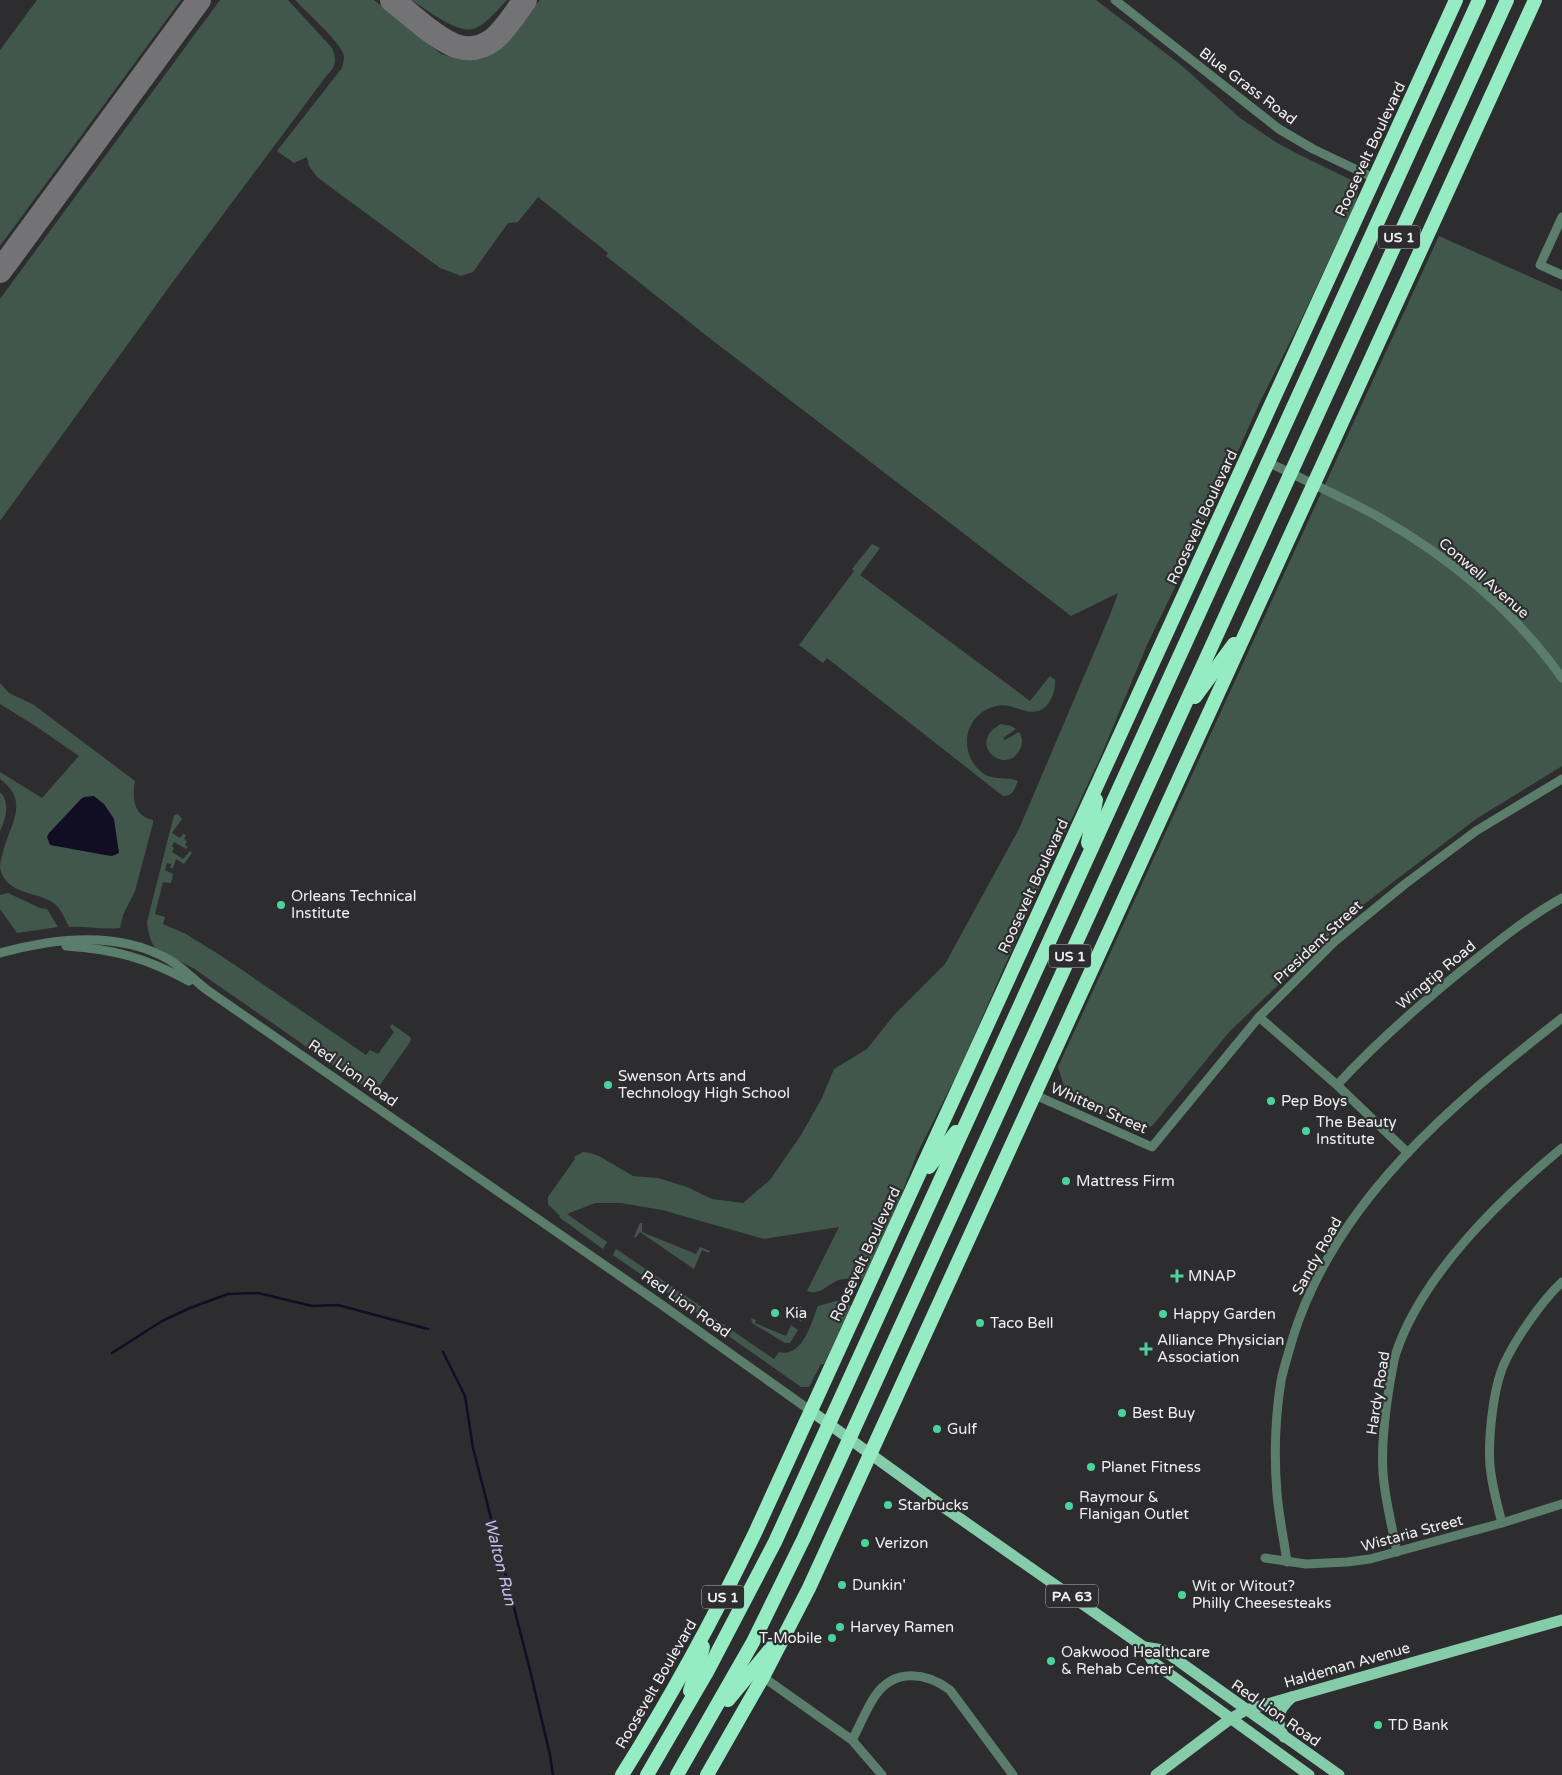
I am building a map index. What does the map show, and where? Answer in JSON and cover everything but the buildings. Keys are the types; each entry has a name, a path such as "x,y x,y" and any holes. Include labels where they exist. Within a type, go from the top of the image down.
{"highway":[{"name":"Roosevelt Boulevard","path":"622,1775 712,1620 755,1532 1456,0"},
{"name":"US 1","path":"647,1775 683,1715 753,1586 829,1424 1479,0"},
{"name":"US 1","path":"677,1775 753,1642 780,1590 1507,0"},
{"name":"US 1","path":"707,1775 790,1626 870,1455 1535,0"},
{"path":"1179,718 1250,623"},
{"path":"1084,865 1101,777"},
{"path":"913,1188 971,1112"},
{"path":"683,1715 712,1620"},
{"path":"705,1728 790,1626"}],"main road":[{"name":"Red Lion Road","path":"811,1411 870,1455 1144,1647 1153,1662 1309,1775"},
{"name":"Haldeman Avenue","path":"1156,1775 1230,1719 1246,1710 1562,1620"},
{"name":"Red Lion Road","path":"1144,1647 1162,1650 1339,1775"},
{"path":"1284,1737 1278,1725 1278,1718 1284,1705 1294,1696"}],"street":[{"name":"Blue Grass Road","path":"1115,0 1279,129 1320,152 1374,178"},
{"path":"1562,217 1540,265 1562,275"},
{"name":"Conwell Avenue","path":"1268,462 1378,517 1445,560 1485,593 1533,639 1562,678"},
{"name":"President Street","path":"1152,1147 1260,1017 1334,942 1405,884 1476,831 1562,779"},
{"name":"Wingtip Road","path":"1337,1085 1358,1062 1437,990 1502,938 1562,898"},
{"name":"Red Lion Road","path":"41,944 87,939 114,941 133,945 168,960 207,990 811,1411"},
{"path":"0,953 41,944"},
{"name":"Red Lion Road","path":"41,944 107,950 142,959 165,968 207,990"},
{"path":"1260,1017 1337,1085 1408,1153"},
{"name":"Sandy Road","path":"1287,1562 1277,1494 1276,1431 1282,1380 1290,1348 1316,1278 1340,1236 1373,1191 1408,1153 1460,1102 1562,1018"},
{"name":"Whitten Street","path":"1035,1095 1152,1147"},
{"name":"Hardy Road","path":"1397,1552 1386,1502 1383,1472 1384,1421 1396,1353 1419,1304 1451,1257 1530,1175 1562,1148"},
{"path":"1502,1523 1490,1465 1492,1418 1496,1394 1504,1364 1529,1322 1562,1282"},
{"name":"Wistaria Street","path":"1265,1558 1306,1564 1347,1562 1397,1552 1562,1504"},
{"path":"852,1740 875,1696 884,1686 896,1678 910,1676 926,1677 938,1681 950,1690 1013,1775"},
{"path":"763,1677 852,1740 882,1775"}],"green space":[{"path":"37,0 181,0 0,246 0,50"},
{"path":"220,0 288,0 332,48 335,56 334,66 172,283 0,521 0,299"},
{"path":"295,0 374,0 441,54 460,59 474,60 483,58 496,51 540,0 1096,0 1181,65 1240,118 1277,143 1351,180 1350,182 1353,185 1355,183 1358,191 1356,202 1302,318 1259,404 1207,521 1147,645 1101,756 1031,906 960,1068 917,1154 898,1203 863,1280 842,1279 820,1291 807,1291 839,1227 764,1239 662,1210 621,1203 595,1203 567,1214 607,1242 603,1249 559,1217 548,1204 548,1197 575,1159 574,1157 583,1152 599,1156 633,1176 658,1178 687,1187 712,1199 743,1203 770,1180 801,1135 822,1098 834,1069 867,1049 894,1015 945,964 1019,829 1118,593 1071,616 712,340 606,256 608,253 538,197 518,222 508,223 473,272 461,276 440,268 317,177 309,166 307,157 294,163 277,151 342,68 344,60 340,47"},
{"path":"411,0 507,0 486,22 478,27 463,29 444,21"},
{"path":"1439,236 1562,291 1562,766 1476,819 1359,908 1230,1031 1152,1126 1144,1129 1067,1096 1058,1067"},
{"path":"872,544 880,548 860,575 1030,701 1050,676 1055,680 1049,703 1042,709 1033,712 1002,705 996,706 985,710 976,717 971,726 967,746 975,766 988,776 1018,781 1013,792 1009,795 1003,796 827,658 823,663 799,645 854,571 852,569"},
{"path":"0,683 9,693 34,705 135,781 135,805 141,814 153,820 153,823 135,891 123,915 120,928 69,927 55,904 45,898 21,891 7,882 3,876 0,867 16,806 15,797 10,788 0,779 0,772 42,798 79,756 0,704"},
{"path":"1001,724 1016,729 1003,738 1005,740 1019,732 1022,739 1019,751 1013,758 1005,760 991,754 987,747 987,740 991,732"},
{"path":"0,793 6,803 6,808 0,831"},
{"path":"178,814 182,819 172,833 180,838 183,834 186,835 184,839 187,841 185,845 188,847 186,849 174,842 172,852 183,859 190,851 192,853 184,864 176,859 173,868 170,868 171,864 167,863 165,870 173,874 171,883 163,882 155,914 165,917 163,924 186,934 223,957 366,1055 370,1050 378,1054 394,1032 390,1027 392,1024 409,1036 411,1038 410,1042 380,1085 366,1088 193,968 157,950 150,937 147,922 174,815"},
{"path":"8,893 40,908 47,909 58,927 17,933 0,909 0,895"},
{"path":"640,1223 642,1223 642,1232 696,1254 700,1247 710,1251 709,1253 702,1250 694,1269 640,1232 635,1238"},
{"path":"616,1249 705,1309 700,1315 613,1255"},
{"path":"841,1301 851,1306 824,1364 821,1364 809,1387 801,1387 710,1323 714,1318 774,1359 779,1352 794,1350 800,1345 809,1330 818,1306"},
{"path":"800,1306 807,1310 801,1322 795,1317"},
{"path":"751,1318 756,1320 755,1323 786,1336 791,1325 798,1330 790,1343 785,1343 752,1323"}],"shaded area":[{"path":"94,796 104,804 114,819 119,853 112,856 50,845 47,837 49,833 81,799"}],"waterway":[{"name":"Walton Run","path":"112,1353 162,1321 228,1294 258,1293 312,1306 338,1305 428,1329"},
{"name":"Walton Run","path":"443,1352 465,1396 473,1448 530,1670 553,1775"}],"taxiway":[{"path":"0,271 199,0"},
{"path":"392,0 441,38 449,43 466,48 475,48 494,39 525,0"}],"place":[{"name":"Orleans Technical Institute","path":"281,905"},
{"name":"Swenson Arts and Technology High School","path":"608,1085"},
{"name":"Pep Boys","path":"1271,1101"},
{"name":"The Beauty Institute","path":"1306,1131"},
{"name":"Mattress Firm","path":"1066,1181"},
{"name":"MNAP","path":"1177,1276"},
{"name":"Kia","path":"775,1313"},
{"name":"Happy Garden","path":"1163,1314"},
{"name":"Taco Bell","path":"980,1323"},
{"name":"Alliance Physician Association","path":"1146,1349"},
{"name":"Best Buy","path":"1122,1413"},
{"name":"Gulf","path":"937,1429"},
{"name":"Planet Fitness","path":"1091,1467"},
{"name":"Starbucks","path":"888,1505"},
{"name":"Raymour & Flanigan Outlet","path":"1069,1506"},
{"name":"Verizon","path":"865,1543"},
{"name":"Dunkin'","path":"842,1585"},
{"name":"Wit or Witout? Philly Cheesesteaks","path":"1182,1595"},
{"name":"Harvey Ramen","path":"840,1627"},
{"name":"T-Mobile","path":"832,1638"},
{"name":"Oakwood Healthcare & Rehab Center","path":"1051,1661"},
{"name":"TD Bank","path":"1378,1725"}]}
